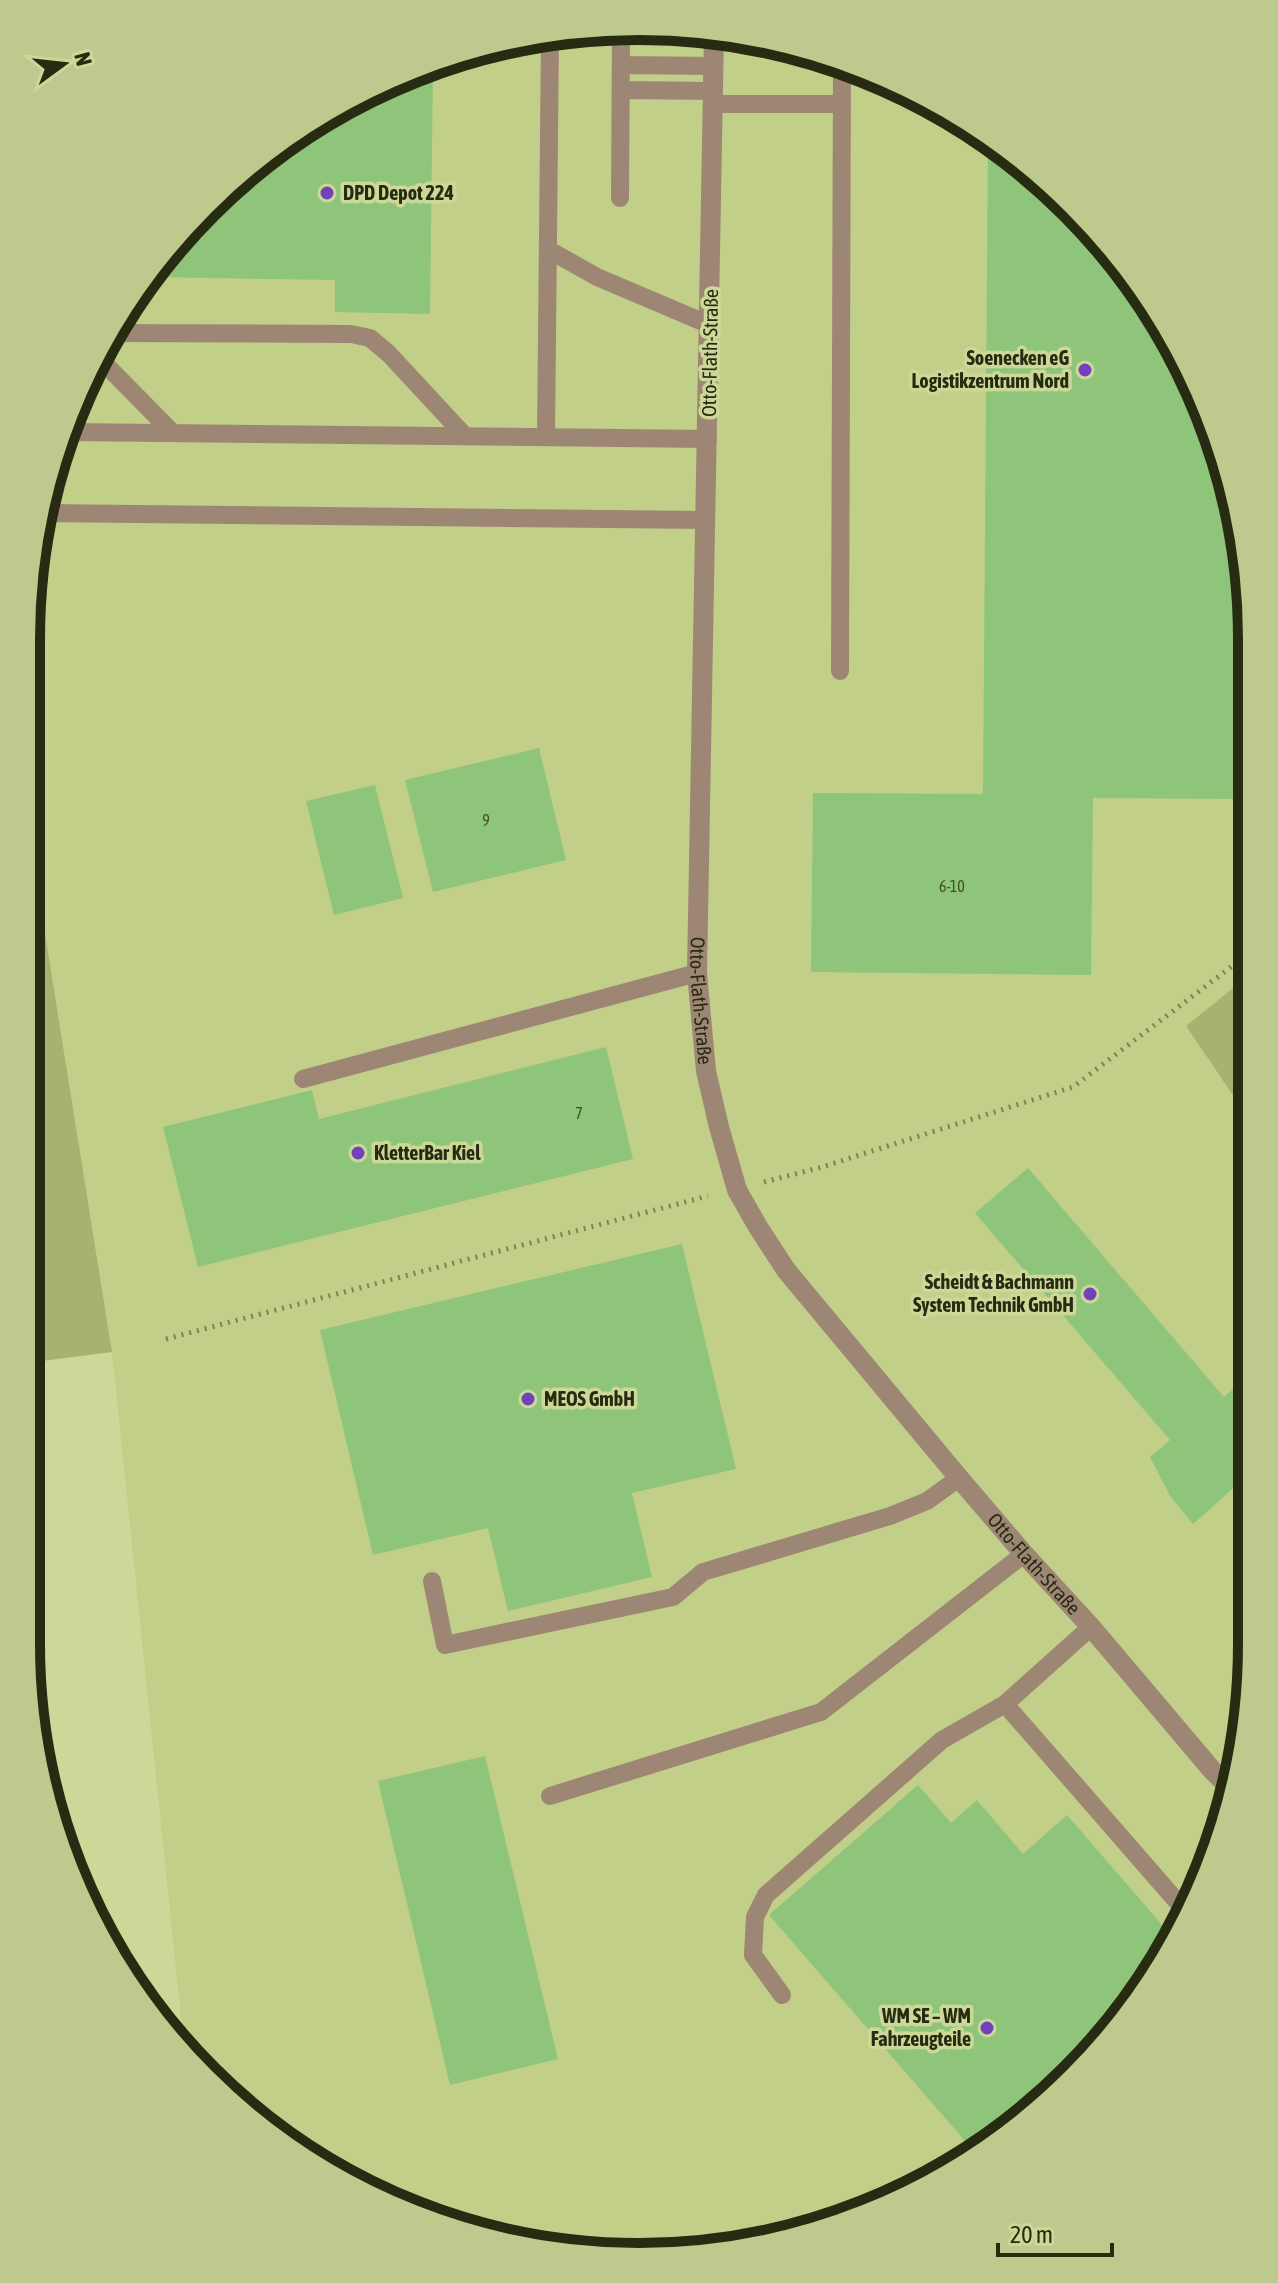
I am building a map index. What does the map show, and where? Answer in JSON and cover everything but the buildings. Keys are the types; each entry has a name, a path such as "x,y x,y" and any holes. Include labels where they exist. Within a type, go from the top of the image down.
{"street":[{"name":"Otto-Flath-Straße","path":"714,45 697,973 706,1071 737,1190 786,1270 1024,1554 1222,1780"}],"lane":[{"path":"620,198 621,40"},
{"path":"546,437 550,47"},
{"path":"621,65 714,66"},
{"path":"840,671 842,76"},
{"path":"621,90 842,104"},
{"path":"549,250 597,277 710,325"},
{"path":"124,333 351,334 370,338 389,354 465,436"},
{"path":"106,365 173,433"},
{"path":"77,432 708,439"},
{"path":"54,513 706,520"},
{"path":"303,1079 697,973"},
{"path":"432,1581 445,1645 673,1597 703,1572 890,1516 927,1501 959,1478"},
{"path":"550,1796 821,1712 1024,1554"},
{"path":"782,1995 753,1955 755,1917 766,1895 942,1740 1005,1704 1091,1627"},
{"path":"1005,1704 1179,1903"}],"shaded area":[{"path":"600,41 678,41 794,60 904,102 972,141 1004,164 1063,215 1089,244 1137,306 1158,340 1192,410 1218,484 1237,600 1238,984 1186,1026 1238,1103 1237,1683 1226,1761 1206,1837 1158,1944 1114,2009 1063,2068 1034,2094 972,2142 938,2163 832,2211 794,2223 717,2238 678,2242 600,2242 484,2223 374,2181 306,2142 215,2068 182,2031 112,1352 40,902 41,600 52,522 72,446 120,339 164,274 215,215 244,189 306,141 340,120 446,72 484,60 561,45"},
{"path":"40,902 112,1352 40,1361"},
{"path":"1238,984 1238,1103 1186,1026"}],"place":[{"name":"DPD Depot 224","path":"327,193"},
{"name":"Soenecken eG Logistikzentrum Nord","path":"1085,370"},
{"name":"KletterBar Kiel","path":"358,1153"},
{"name":"Scheidt & Bachmann System Technik GmbH","path":"1090,1294"},
{"name":"MEOS GmbH","path":"528,1399"},
{"name":"WM SE – WM Fahrzeugteile","path":"987,2028"}]}
